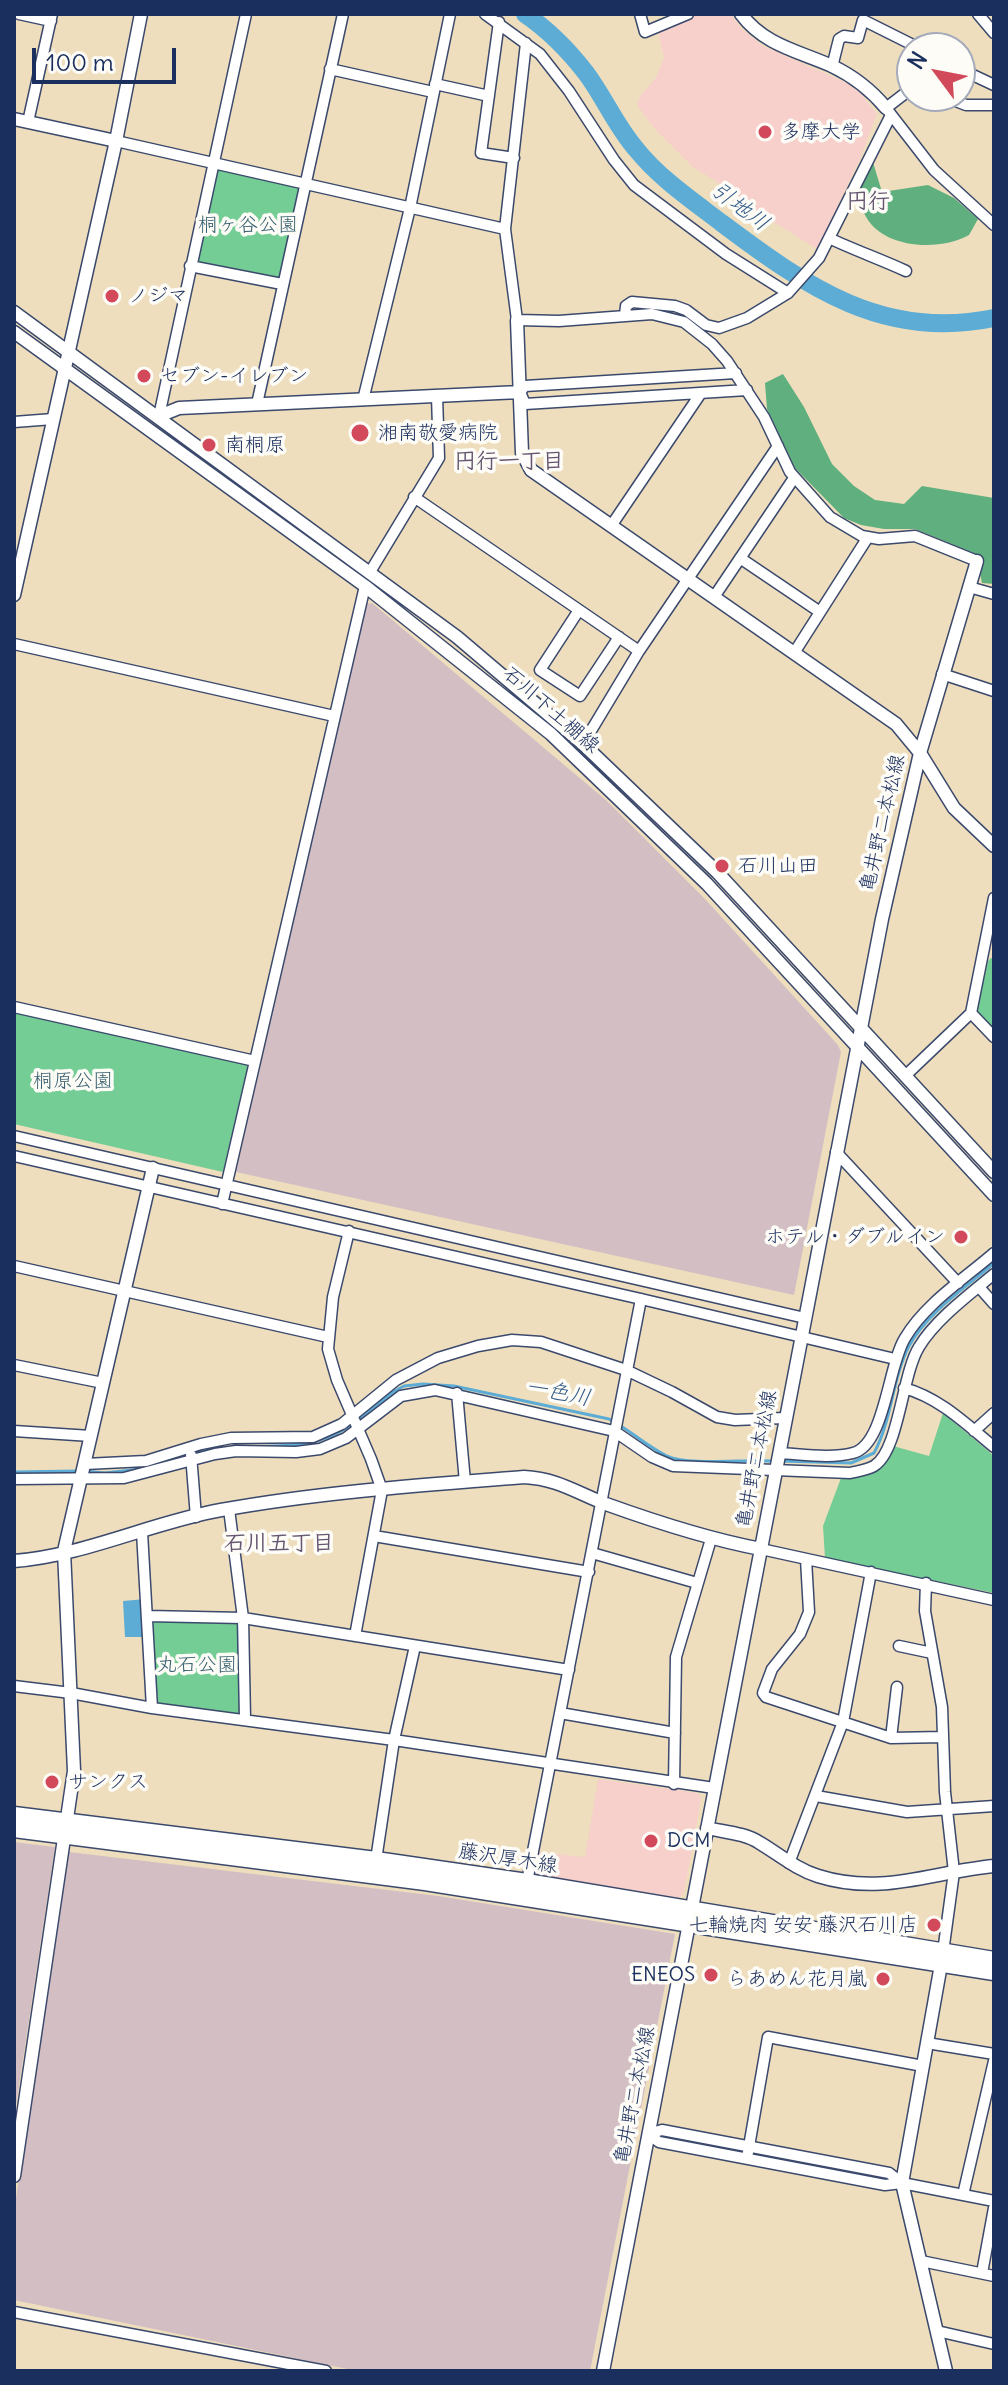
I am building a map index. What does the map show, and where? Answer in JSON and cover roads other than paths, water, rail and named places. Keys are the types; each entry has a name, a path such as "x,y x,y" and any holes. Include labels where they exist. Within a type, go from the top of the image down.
{"main road":[{"name":"藤沢厚木線","path":"14,1815 65,1828 425,1882 690,1917 942,1958 994,1972"},
{"name":"藤沢厚木線","path":"14,1829 65,1828 376,1860 527,1882 690,1917"},
{"name":"藤沢厚木線","path":"942,1958 994,1960"}],"street":[{"path":"19,14 51,17 28,122"},
{"path":"14,595 116,141 141,14"},
{"path":"159,416 246,14"},
{"path":"257,404 343,14"},
{"path":"363,400 410,208 450,14"},
{"path":"485,14 526,43 555,72 634,185 726,254 789,292"},
{"path":"640,14 645,32 688,14"},
{"path":"741,14 767,39 832,67 862,84 934,170 994,225"},
{"path":"978,14 994,33"},
{"path":"832,67 839,39 844,36 858,38 863,20 896,36"},
{"path":"499,22 481,153 514,158"},
{"path":"526,43 505,229 517,320 520,435 524,462 547,483 885,716 907,735 954,808 994,846"},
{"path":"330,69 489,96"},
{"path":"625,315 626,306 632,302 664,303 686,310 706,325 719,328 738,323 789,292 816,262 888,112 896,104"},
{"path":"14,119 505,229"},
{"path":"829,238 906,271"},
{"path":"190,266 282,284"},
{"name":"石川下土棚線","path":"14,312 457,637 583,744 717,872 994,1172"},
{"path":"517,320 559,321 652,314 684,322 712,344 736,373 794,478 830,517 851,531 868,537 915,536 977,561"},
{"name":"石川下土棚線","path":"14,332 365,586 486,680 573,754 707,884 994,1195"},
{"path":"159,416 179,408 520,392 525,386 736,373"},
{"path":"520,392 525,404 747,390"},
{"path":"611,526 701,393"},
{"path":"370,572 439,458 437,396"},
{"path":"14,422 53,419"},
{"path":"583,744 639,651 778,446"},
{"path":"714,597 794,478"},
{"path":"414,497 639,651"},
{"path":"794,653 868,537"},
{"path":"740,558 820,612"},
{"name":"亀井野二本松線","path":"603,2371 836,1152 900,835 942,674 977,561"},
{"path":"222,1204 365,586"},
{"path":"969,587 994,594"},
{"path":"579,610 540,670 580,696 619,637"},
{"path":"14,644 334,716"},
{"path":"942,674 994,691"},
{"path":"905,1076 971,1013 989,952 994,898"},
{"path":"14,1007 255,1061"},
{"path":"971,1013 994,1037"},
{"path":"14,1136 805,1318"},
{"path":"836,1152 958,1283"},
{"path":"14,1156 895,1359"},
{"path":"14,2176 74,1771 64,1551 153,1168"},
{"path":"349,1231 333,1297 328,1337 330,1360 382,1490 355,1636"},
{"path":"83,1472 124,1478 236,1451 307,1452 333,1444 401,1396 435,1390 615,1426 652,1457 673,1466 777,1461 854,1453 863,1449 874,1436 903,1340 916,1322 994,1253"},
{"path":"14,1266 328,1337"},
{"path":"777,1461 850,1473 874,1465 889,1445 919,1346 994,1274"},
{"path":"979,1287 994,1304"},
{"path":"527,1882 641,1299"},
{"path":"14,1479 146,1461 231,1438 313,1437 332,1429 416,1369 453,1353 497,1342 541,1342 626,1370 717,1417 735,1420 785,1418"},
{"path":"14,1365 103,1383"},
{"path":"904,1388 929,1397 994,1447"},
{"path":"457,1393 465,1482"},
{"path":"974,1431 994,1413"},
{"path":"14,1431 91,1436"},
{"path":"190,1447 196,1517"},
{"path":"14,1561 229,1509 524,1477 545,1479 602,1503 711,1539 994,1600"},
{"path":"229,1509 243,1618 245,1719"},
{"path":"142,1532 152,1708"},
{"path":"374,1536 589,1572"},
{"path":"674,1784 676,1657 711,1539"},
{"path":"592,1553 697,1583"},
{"path":"806,1559 809,1612 800,1634 772,1669 763,1693 766,1697 891,1738 943,1737"},
{"path":"789,1863 843,1722 871,1572"},
{"path":"926,1583 925,1611 942,1707 945,1792 954,1872 902,2183 946,2371"},
{"path":"147,1616 243,1618 569,1670"},
{"path":"376,1860 394,1740 415,1646"},
{"path":"899,1646 932,1653"},
{"path":"14,1686 714,1788"},
{"path":"891,1738 897,1687"},
{"path":"560,1713 675,1733"},
{"path":"816,1796 907,1812 994,1806"},
{"path":"707,1828 758,1841 789,1863 816,1875 870,1885 900,1884 994,1866"},
{"path":"748,2153 768,2037 923,2066"},
{"path":"927,2043 994,2054"},
{"path":"963,2195 994,2061"},
{"path":"648,2134 662,2130 748,2153 889,2173 902,2183 994,2201"},
{"path":"982,2273 994,2208"},
{"path":"921,2261 994,2276"},
{"path":"14,2312 326,2371"},
{"path":"937,2331 994,2344"}],"water":[{"path":"146,1599 148,1637 125,1637 123,1601"}],"waterway":[{"name":"引地川","path":"525,14 549,33 579,65 645,160 700,207 785,268 849,303 882,315 917,322 954,323 994,318"},
{"name":"一色川","path":"780,1461 851,1463 874,1453 909,1346 936,1312 994,1263"},
{"name":"一色川","path":"358,1419 404,1386 454,1386 609,1419 660,1452 677,1459 773,1461"},
{"name":"一色川","path":"194,1453 235,1447 296,1445 334,1435 352,1424"},
{"name":"一色川","path":"155,1465 187,1456"},
{"name":"一色川","path":"84,1471 105,1473 140,1469"},
{"name":"一色川","path":"14,1472 77,1471"}],"place":[{"name":"多摩大学","path":"765,132"},
{"name":"ノジマ","path":"112,296"},
{"name":"セブン-イレブン","path":"144,376"},
{"name":"湘南敬愛病院","path":"360,433"},
{"name":"南桐原","path":"209,445"},
{"name":"石川山田","path":"722,866"},
{"name":"ホテル・ダブルイン","path":"961,1237"},
{"name":"サンクス","path":"52,1782"},
{"name":"DCM","path":"651,1841"},
{"name":"七輪焼肉 安安 藤沢石川店","path":"934,1925"},
{"name":"ENEOS","path":"711,1975"},
{"name":"らあめん花月嵐","path":"883,1979"}],"district":[{"name":"円行","path":"868,202"},
{"name":"円行一丁目","path":"509,462"},
{"name":"石川五丁目","path":"279,1544"}],"park label":[{"name":"桐ヶ谷公園","path":"248,225"},
{"name":"桐原公園","path":"73,1081"},
{"name":"丸石公園","path":"197,1665"}]}
